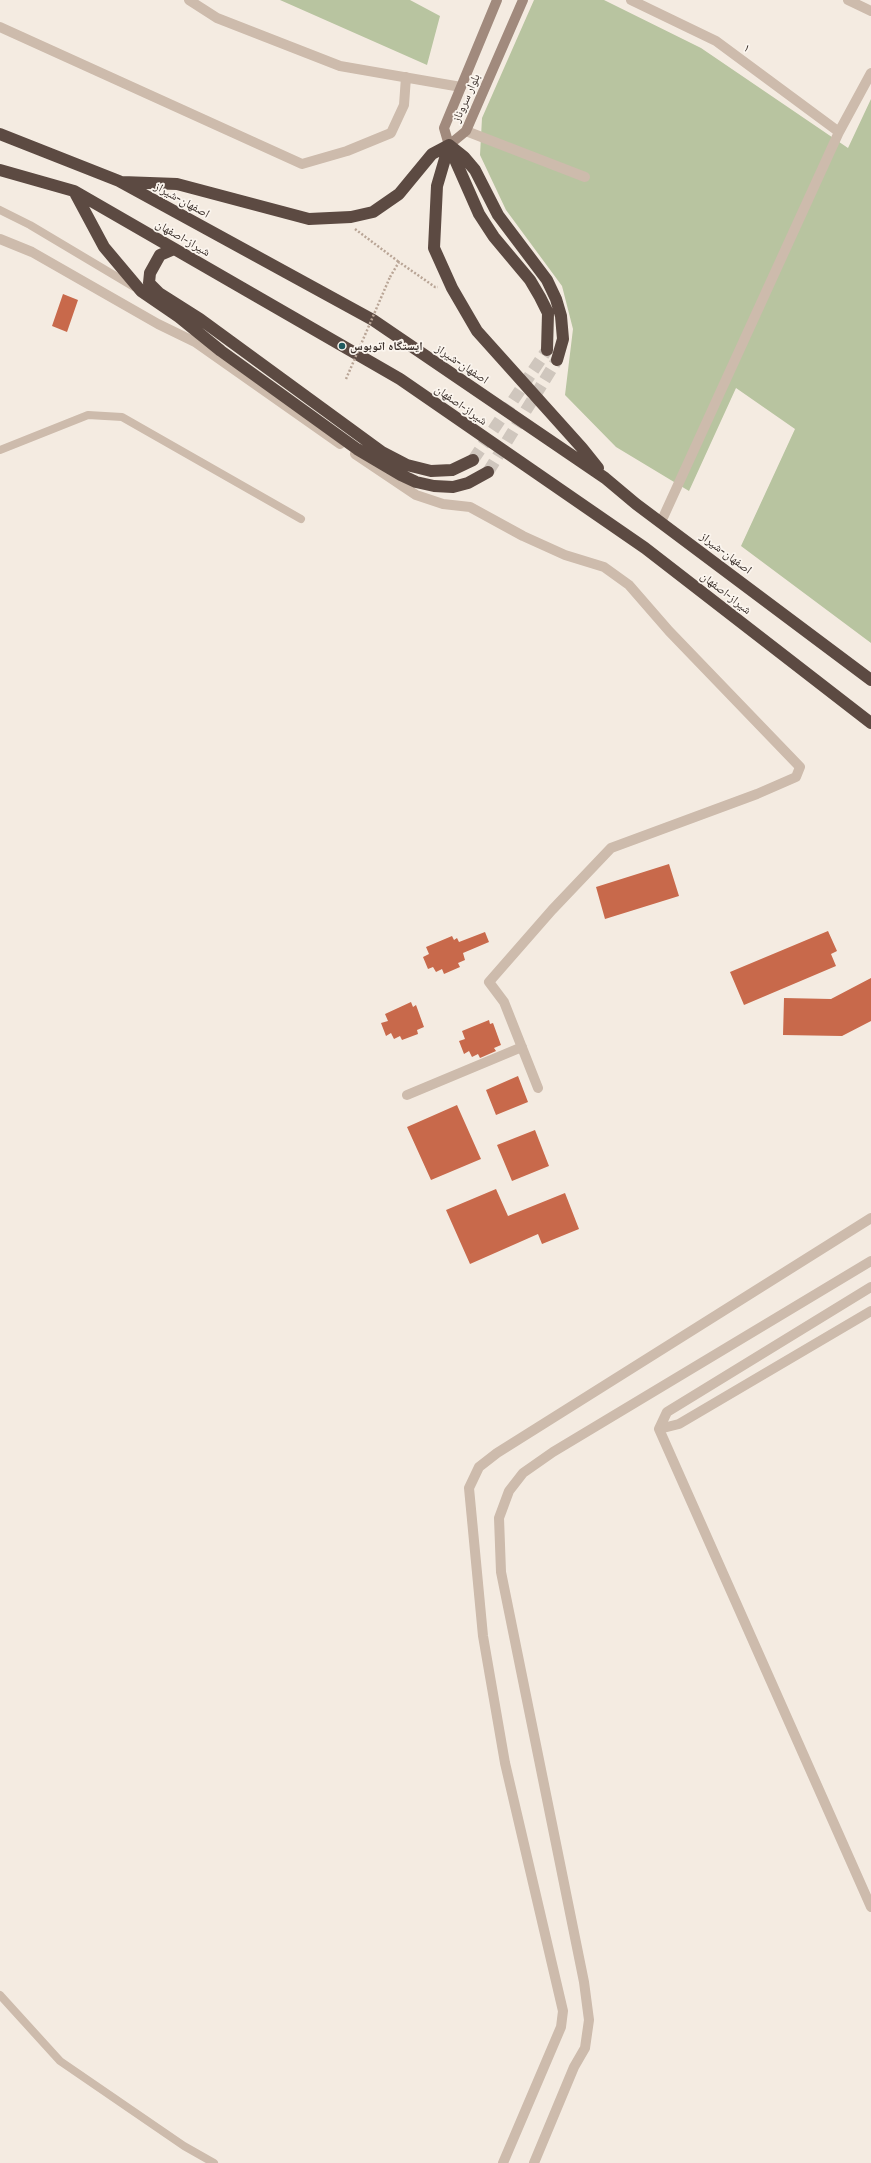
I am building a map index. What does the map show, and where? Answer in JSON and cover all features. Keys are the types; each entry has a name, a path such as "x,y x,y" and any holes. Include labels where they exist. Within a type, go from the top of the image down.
{"highway":[{"name":"اصفهان-شیراز","path":"0,134 118,182 373,320 605,478 871,680"},
{"path":"118,182 177,184 308,219 351,217 373,212 399,194 432,154 449,145"},
{"path":"449,145 437,186 434,248 452,288 477,331 582,448 605,478"},
{"path":"449,145 479,214 494,238 530,280 548,312 547,350"},
{"path":"449,145 464,157 475,170 498,215 546,280 556,299 561,316 563,339 557,360"},
{"name":"شیراز-اصفهان","path":"0,170 74,191 406,384 645,548 871,723"},
{"path":"74,191 104,247 141,291 179,317 221,351 357,449 401,475 416,482 453,487 468,483 488,472"},
{"path":"174,249 160,255 150,273 149,283 159,293 206,324 382,452 407,465 431,471 452,470 473,460"}],"street":[{"path":"189,0 217,18 340,66 461,87"},
{"name":"بلوار سروناز","path":"497,0 444,128 449,145 466,131 523,0"},
{"name":"۱","path":"631,0 716,41 839,132"},
{"path":"848,0 871,11"},
{"path":"0,27 302,164 347,151 391,133 404,105 406,77"},
{"path":"661,522 839,132 871,72"},
{"path":"466,131 585,177"},
{"path":"0,239 32,252 144,316 195,342 416,495 443,504 470,507 523,536 551,549 604,567 629,585 669,631 800,767 796,778 611,848 552,910 489,982 504,1002 538,1088"},
{"path":"407,1095 522,1048"},
{"path":"503,2163 561,2027 563,2010 506,1763 488,1666 481,1621 469,1488 479,1466 497,1453 871,1218"},
{"path":"534,2163 574,2067 585,2048 589,2020 584,1982 501,1572 499,1518 509,1491 523,1473 553,1452 871,1261"},
{"path":"871,1287 667,1412 659,1429 871,1907"},
{"path":"659,1429 679,1424 871,1311"}],"lane":[{"path":"0,210 30,225 141,291"},
{"path":"0,450 88,415 122,417 301,519"},
{"path":"0,1995 60,2061 184,2146 214,2163"}],"path":[{"path":"351,217 357,232 399,262 435,287 452,288"},
{"path":"346,379 390,277 399,262"}],"green space":[{"path":"280,0 410,0 440,16 427,65"},
{"path":"534,0 604,0 701,48 848,148 871,99 871,643 741,546 795,429 736,388 689,491 616,447 565,395 573,329 562,286 506,210 480,155 482,118"}],"building":[{"path":"63,294 78,300 67,332 52,326"},
{"path":"669,864 679,896 605,919 596,887"},
{"path":"828,931 837,951 831,954 836,966 744,1005 730,972"},
{"path":"485,932 489,942 463,953 465,960 458,963 460,967 444,974 442,969 436,972 433,967 428,969 423,957 429,954 426,947 452,936 454,940 457,938 459,942"},
{"path":"871,978 871,1021 842,1036 783,1035 784,998 831,999"},
{"path":"411,1002 413,1007 416,1005 424,1027 417,1030 418,1034 402,1040 400,1036 394,1039 391,1033 386,1036 381,1023 388,1021 385,1014"},
{"path":"489,1020 490,1024 493,1023 501,1045 494,1048 496,1051 480,1058 478,1054 472,1057 469,1051 464,1054 459,1041 465,1039 462,1031"},
{"path":"518,1076 528,1102 496,1115 486,1090"},
{"path":"457,1105 481,1159 431,1180 407,1127"},
{"path":"535,1130 549,1166 512,1181 497,1145"},
{"path":"496,1189 508,1216 565,1193 579,1229 542,1244 538,1234 470,1264 446,1210"}],"tunnel":[{"path":"473,460 547,350"},
{"path":"488,472 557,360"}],"place":[{"name":"ایستگاه اتوبوس","path":"342,346"}]}
